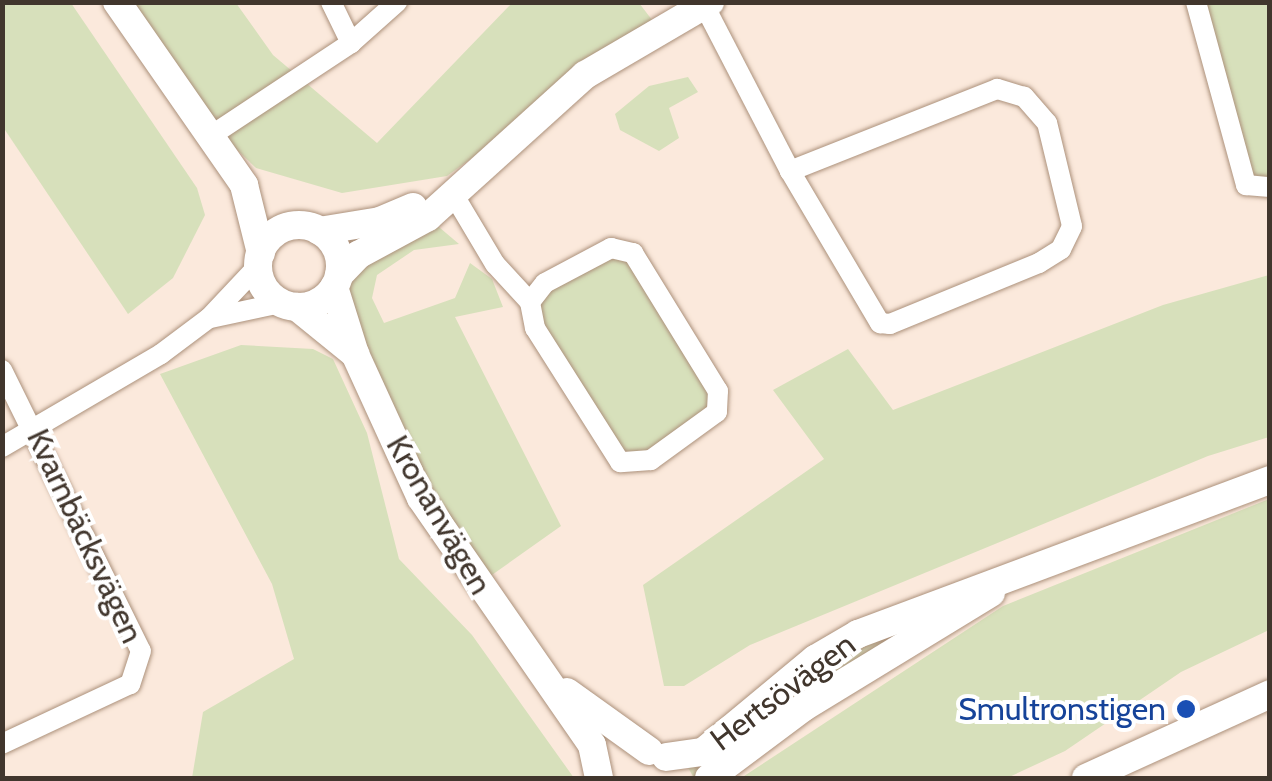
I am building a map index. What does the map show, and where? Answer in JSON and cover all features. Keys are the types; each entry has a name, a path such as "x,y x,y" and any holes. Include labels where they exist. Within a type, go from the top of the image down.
{"street":[{"path":"116,2 244,185 263,286 289,305"},
{"path":"330,2 351,44"},
{"path":"212,135 351,44 396,2"},
{"path":"1196,3 1246,186 1270,187"},
{"path":"209,318 319,302 358,256 428,216 584,75 706,4 790,170 880,323 890,324 1039,263 1061,249 1072,226 1047,123 1024,96 997,89 790,170"},
{"path":"244,185 336,249 337,281"},
{"path":"2,447 143,366 209,318 260,259 272,235 380,221 452,192"},
{"path":"452,192 504,277 530,302 535,328 620,462 644,464 717,412 718,390 632,253 611,248 545,283 530,302"},
{"name":"Kronanvägen","path":"337,281 354,354 436,524 592,745 599,778"},
{"name":"Kronanvägen","path":"289,305 354,354"},
{"name":"Kvarnbäcksvägen","path":"2,370 35,428 142,651 130,684 2,744"},
{"name":"Hertsövägen","path":"599,778 622,755 666,762 703,752 815,659 858,634 934,601 1011,580 1270,480"},
{"name":"Hertsövägen","path":"709,778 804,708 1011,580"},
{"name":"Kronanvägen","path":"540,668 666,762"},
{"path":"1086,778 1270,694"}],"green space":[{"path":"2,3 71,3 197,188 205,215 173,278 128,314 3,127"},
{"path":"119,3 236,3 273,55 377,143 512,3 639,3 656,25 447,176 342,193 256,168 197,111"},
{"path":"1198,3 1269,3 1269,186 1256,190"},
{"path":"688,77 698,92 669,108 679,138 659,151 620,130 615,114 649,86"},
{"path":"433,222 459,244 414,250 377,275 372,298 384,323 455,298 470,263 492,279 503,307 455,317 561,526 489,577 449,527 356,329 346,284 374,256"},
{"path":"621,247 720,398 635,466 532,326 550,281"},
{"path":"1269,275 1269,437 1208,456 750,645 684,686 664,686 643,585 824,459 773,390 848,349 893,410 1163,305"},
{"path":"241,345 313,349 333,359 367,433 399,559 472,635 574,778 192,778 203,712 294,659 272,584 160,374"},
{"path":"1269,499 1269,630 1181,672 1065,751 1007,778 741,778 1003,606"},
{"path":"938,611 694,778 687,766 830,659"}],"place":[{"name":"Smultronstigen","path":"1186,709"}]}
